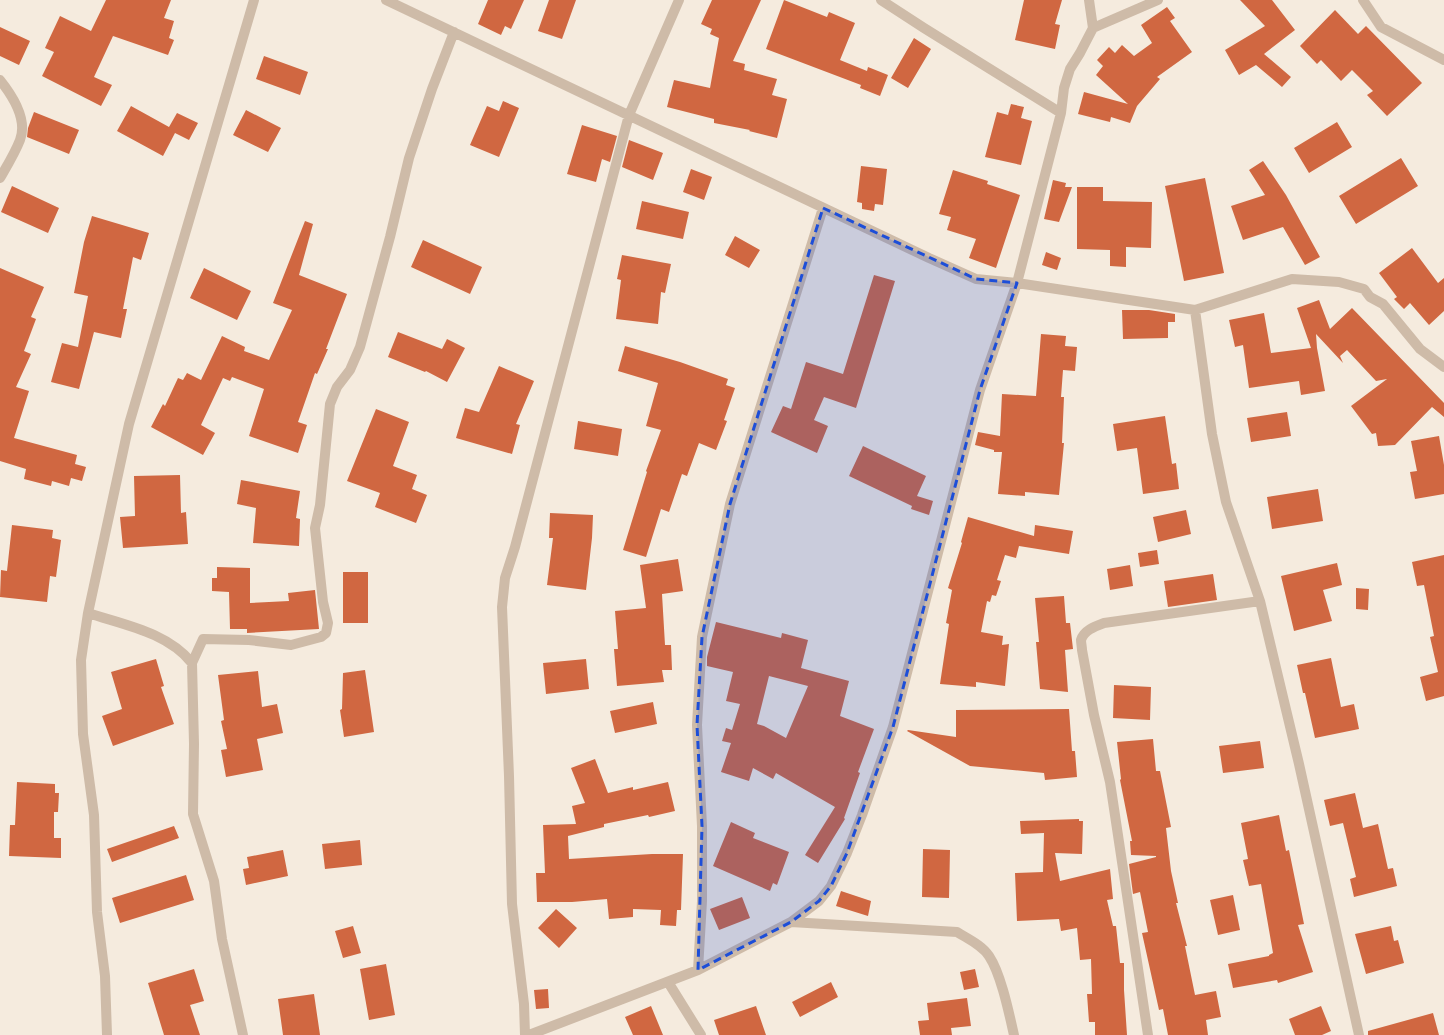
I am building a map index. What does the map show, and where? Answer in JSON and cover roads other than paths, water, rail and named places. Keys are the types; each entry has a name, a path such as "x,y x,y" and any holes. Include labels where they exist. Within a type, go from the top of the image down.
{"street":[{"path":"107,1035 104,976 97,912 94,815 83,734 81,660 88,613 129,424 254,0"},
{"path":"386,0 823,208 976,279 1017,283 1195,310 1292,279 1338,282 1364,289 1370,297 1382,304 1420,349 1444,367"},
{"path":"525,1035 524,1004 512,904 509,776 502,608 505,578 515,547 629,115 679,0"},
{"path":"881,0 1061,113"},
{"path":"529,1035 698,970 791,922 819,901 831,886 847,853 873,786 893,727 980,390 1017,283 1061,113 1064,88 1070,69 1093,28 1089,0"},
{"path":"1093,28 1158,0"},
{"path":"1363,0 1381,27 1444,60"},
{"path":"243,1035 222,939 214,881 193,814 194,744 192,663 204,638 249,640 291,645 321,637 326,633 328,623 323,602 315,528 320,505 330,404 337,387 350,370 360,347 390,237 409,158 432,89 454,32"},
{"path":"0,80 10,93 17,107 22,123 21,139 0,178"},
{"path":"698,970 702,902 702,826 697,725 702,637 730,504 823,208"},
{"path":"1195,310 1212,434 1226,502 1260,601 1299,764 1359,1035"},
{"path":"1148,1035 1110,782 1094,715 1081,639 1093,627 1104,623 1260,601"},
{"path":"88,613 155,634 184,654 192,663"},
{"path":"791,922 957,932 989,955 1002,990 1014,1035"},
{"path":"668,982 701,1035"}]}
